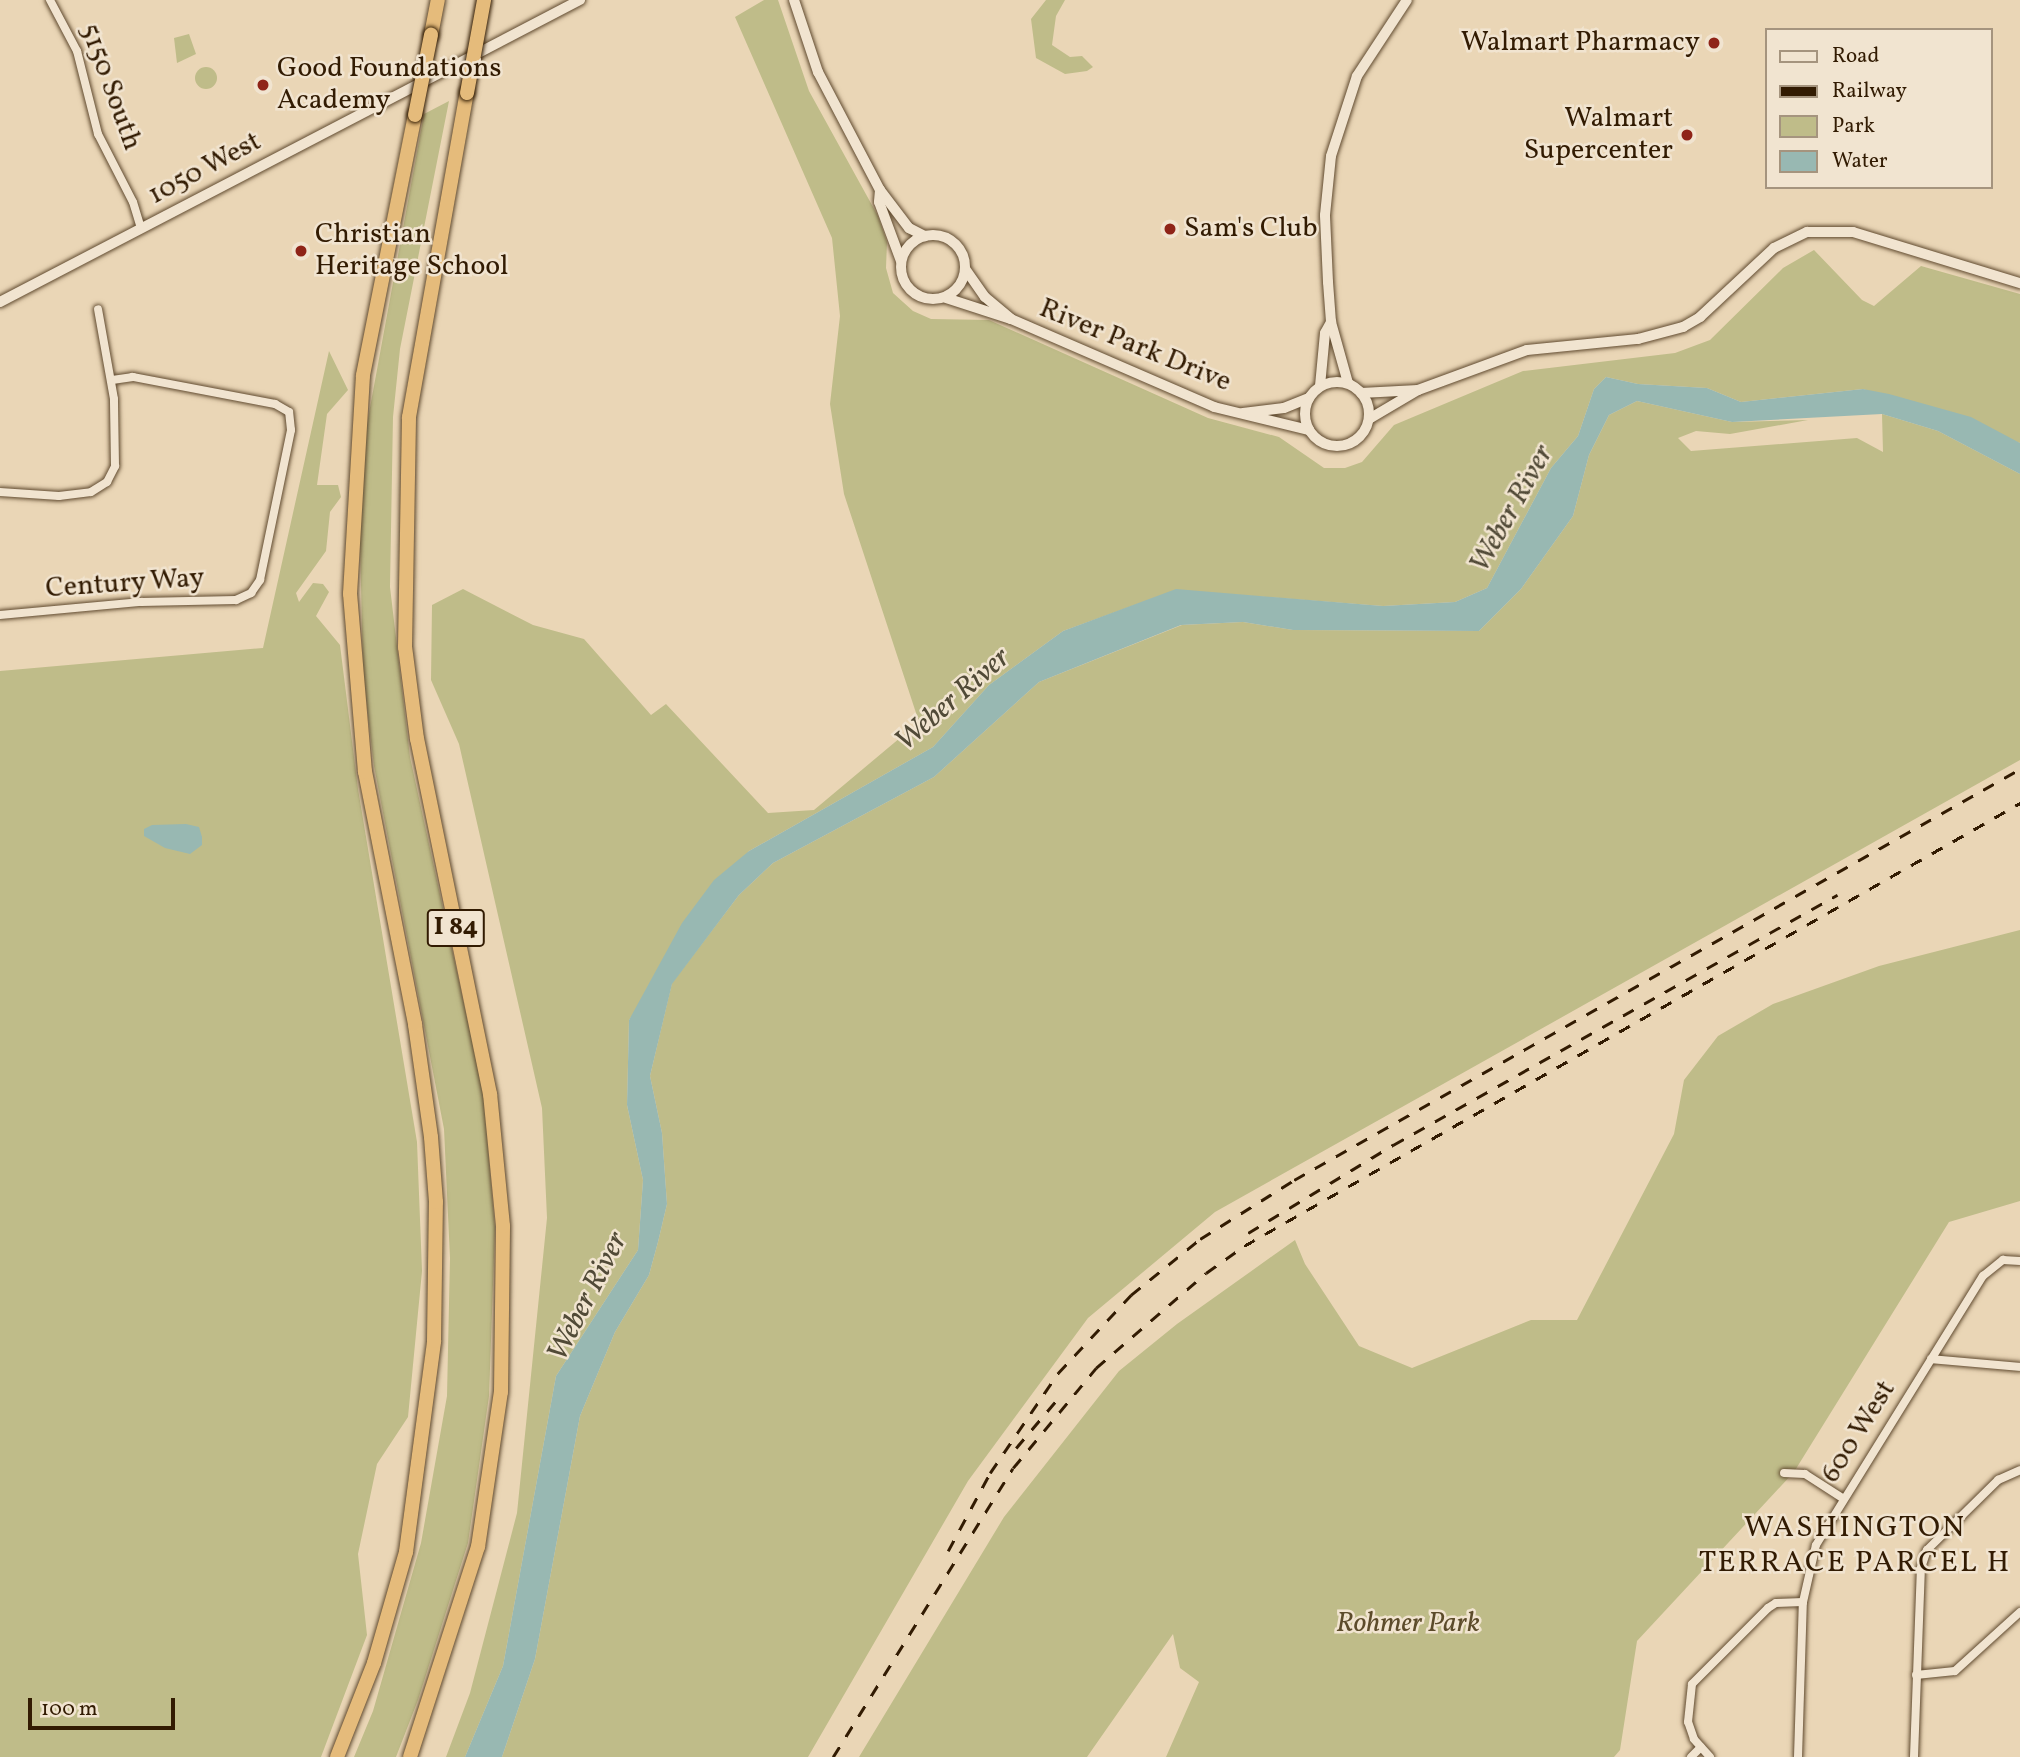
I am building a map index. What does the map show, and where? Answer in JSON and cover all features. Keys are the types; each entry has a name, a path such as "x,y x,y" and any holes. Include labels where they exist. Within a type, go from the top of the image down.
{"highway":[{"path":"431,35 432,0"},
{"name":"I 84","path":"337,1757 374,1663 406,1552 435,1341 436,1202 431,1137 415,1024 365,772 350,594 363,375 438,0"},
{"name":"I 84","path":"410,1757 478,1547 501,1378 503,1226 490,1094 417,739 405,634 409,417 484,0"}],"street":[{"name":"5150 South","path":"50,0 77,51 98,134 133,202 141,228"},
{"name":"1050 West","path":"0,302 580,0"},
{"path":"794,0 818,72 880,190 909,228 925,236 943,236 956,244 966,270 960,287 946,298 917,296 904,281 901,261 879,202 880,190"},
{"path":"1407,0 1357,76 1331,156 1324,225 1331,322 1348,383 1362,393 1419,390"},
{"path":"1331,322 1325,333 1320,386 1309,398 1304,414 1309,430 1321,443 1339,447 1362,435 1369,419 1419,390 1527,350 1668,333 1700,317 1774,248 1808,232 1853,232 2020,283"},
{"path":"901,261 909,245 925,236"},
{"name":"River Park Drive","path":"966,270 985,297 1011,319"},
{"name":"River Park Drive","path":"946,298 1011,319 1214,407 1309,430"},
{"path":"0,492 59,496 91,492 107,482 115,466 112,380 98,309"},
{"name":"Century Way","path":"0,615 141,602 236,600 251,593 260,580 291,430 289,412 275,404 134,377 112,380"},
{"path":"1320,386 1348,383"},
{"path":"1362,393 1369,419"},
{"name":"River Park Drive","path":"1243,413 1284,408 1309,398"},
{"name":"600 West","path":"1803,1602 1809,1560 1983,1276 2003,1261 2020,1261"},
{"path":"1931,1359 2020,1367"},
{"path":"1914,1757 1921,1568 1927,1550 1939,1535 1998,1480 2020,1470"},
{"path":"1784,1474 1805,1474 1844,1499"},
{"path":"1710,1757 1701,1747 1688,1722 1692,1684 1776,1602 1803,1602 1798,1757"},
{"path":"1916,1675 1955,1671 2020,1612"},
{"path":"1691,1757 1701,1747"}],"green space":[{"path":"764,0 778,0 809,91 878,216 887,242 886,268 893,293 913,311 931,319 989,320 1208,418 1279,437 1324,468 1345,468 1362,462 1394,425 1523,371 1675,353 1710,340 1783,268 1814,250 1862,300 1874,306 1921,266 2020,294 2020,443 1863,389 1741,402 1707,388 1638,384 1606,377 1594,389 1578,436 1551,468 1487,588 1455,602 1383,606 1176,590 1063,631 989,685 933,747 749,851 629,1020 627,1105 643,1180 638,1250 556,1376 503,1666 465,1757 446,1757 470,1693 517,1513 547,1218 542,1108 459,744 431,680 432,605 463,589 533,625 584,639 651,715 666,704 768,813 814,810 919,722 844,494 830,404 840,316 832,238 735,17"},
{"path":"1046,0 1065,0 1056,16 1052,45 1070,57 1082,56 1093,67 1087,71 1065,74 1036,58 1031,19"},
{"path":"189,34 196,54 177,63 174,38"},
{"path":"202,67 210,67 217,74 217,82 210,89 202,89 195,82 195,74"},
{"path":"449,101 400,349 393,417 390,587 410,757 483,1091 495,1228 489,1396 468,1543 418,1700 396,1757 354,1757 373,1711 421,1543 447,1396 450,1258 444,1129 374,766 363,674 360,540 367,424 424,114"},
{"path":"329,351 348,390 327,414 317,485 338,485 341,497 330,512 326,551 296,593 299,602 313,583 323,584 329,592 316,616 340,645 358,789 417,1142 422,1271 408,1417 377,1464 358,1554 367,1635 321,1757 0,1757 0,671 263,648"},
{"path":"1637,401 1732,422 1808,420 1730,434 1696,431 1678,438 1691,451 1857,438 1883,452 1882,414 1938,431 2020,474 2020,760 1215,1212 1088,1318 968,1481 808,1757 502,1757 535,1659 580,1416 615,1332 649,1275 667,1204 662,1133 650,1076 672,983 739,895 773,863 934,777 1039,682 1182,625 1243,622 1293,630 1479,631 1521,589 1573,516 1589,455 1609,415"},
{"name":"Rohmer Park","path":"2020,930 2020,1201 1949,1222 1794,1472 1637,1641 1620,1750 1614,1757 1166,1757 1199,1682 1180,1668 1173,1634 1087,1757 859,1757 1004,1517 1119,1371 1177,1324 1295,1240 1305,1264 1359,1346 1412,1368 1531,1320 1577,1320 1674,1134 1684,1080 1718,1036 1773,1004 1879,966"}],"water":[{"path":"1606,377 1638,384 1707,388 1741,402 1863,389 1889,394 1971,417 2020,443 2020,474 1938,431 1882,414 1732,422 1637,401 1609,415 1589,455 1573,516 1521,589 1479,631 1293,630 1243,622 1181,625 1039,682 934,777 773,863 739,895 672,984 650,1076 662,1133 667,1204 658,1242 649,1275 615,1332 580,1416 535,1659 502,1757 465,1757 503,1666 556,1376 638,1250 643,1180 627,1105 629,1020 682,923 714,880 749,851 933,747 989,685 1063,631 1176,589 1383,606 1455,602 1487,588 1551,468 1578,436 1594,389"},
{"path":"186,824 199,827 202,837 202,845 190,854 165,848 144,836 144,829 152,825"}],"railway":[{"path":"948,1551 990,1473 1058,1373 1131,1295 1200,1239 1294,1180 2020,769"},
{"path":"833,1757 1013,1468 1096,1368 1206,1273 1244,1246 2020,803"},
{"path":"1248,1233 1393,1145 1837,895"},
{"path":"1016,1448 1061,1395"}],"place":[{"name":"Walmart Pharmacy","path":"1714,43"},
{"name":"Good Foundations Academy","path":"263,85"},
{"name":"Walmart Supercenter","path":"1687,135"},
{"name":"Sam's Club","path":"1170,229"},
{"name":"Christian Heritage School","path":"301,251"}],"district":[{"name":"WASHINGTON TERRACE PARCEL H","path":"1855,1545"}],"water label":[{"name":"Weber River","path":"1512,509"},
{"name":"Weber River","path":"953,700"},
{"name":"Weber River","path":"588,1297"}]}
